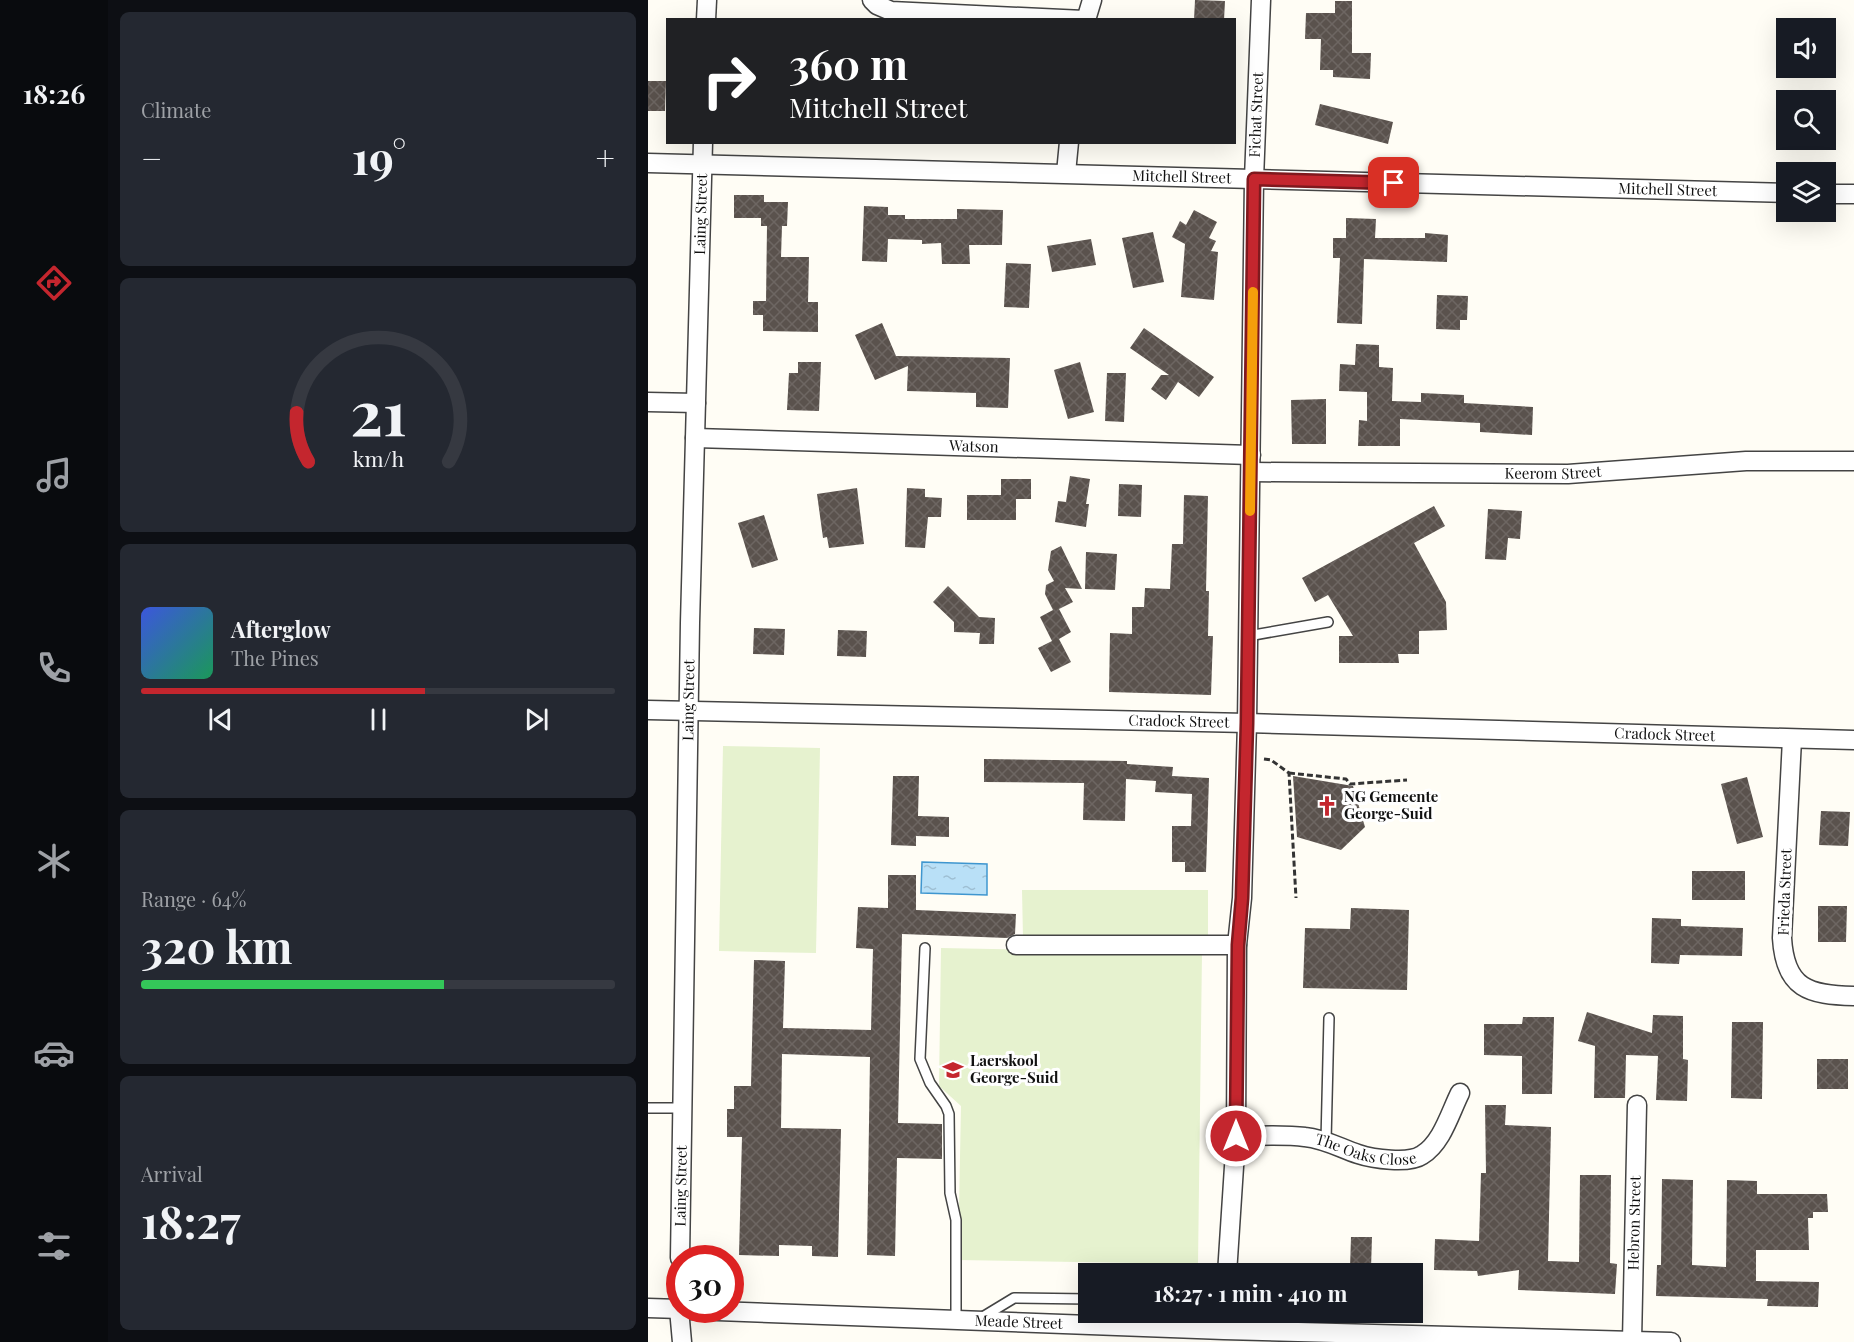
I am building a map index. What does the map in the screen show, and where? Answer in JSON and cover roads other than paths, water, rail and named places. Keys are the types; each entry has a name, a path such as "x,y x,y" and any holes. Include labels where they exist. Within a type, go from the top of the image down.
{"street":[{"path":"706,0 706,18"},
{"path":"872,0 877,5 891,11 1042,18"},
{"path":"1086,18 1092,0"},
{"name":"Fichat Street","path":"1228,1263 1236,1136 1238,945 1242,898 1247,723 1254,179 1261,0"},
{"name":"Laing Street","path":"680,1245 689,711 703,144"},
{"path":"1066,173 1069,144"},
{"name":"Mitchell Street","path":"648,163 1776,193"},
{"path":"1836,194 1854,194"},
{"path":"648,402 696,403"},
{"name":"Watson","path":"695,438 1251,463"},
{"name":"Keerom Street","path":"1251,463 1462,475 1568,474 1746,461 1854,461"},
{"name":"Cradock Street","path":"648,710 1247,723 1854,740"},
{"name":"Frieda Street","path":"1792,739 1782,938 1784,958 1789,972 1803,987 1823,995 1854,996"},
{"path":"1016,945 1238,945"},
{"name":"The Oaks Close","path":"1236,1136 1304,1137 1382,1159 1416,1159 1435,1143 1460,1093"},
{"name":"Hebron Street","path":"1632,1341 1637,1105"},
{"path":"648,1308 666,1309"},
{"name":"Meade Street","path":"744,1312 977,1321 1078,1320"},
{"path":"680,1323 682,1342"},
{"name":"Meade Street","path":"1186,1323 1224,1328 1671,1342"}],"lane":[{"path":"1248,636 1328,622"},
{"path":"925,948 920,1059 930,1083 949,1114 950,1193 956,1220 956,1320"},
{"path":"1326,1142 1329,1018"},
{"path":"648,1108 682,1108"},
{"path":"977,1321 1014,1298 1078,1299"}],"water":[{"path":"922,862 987,864 987,895 921,893"}],"place":[{"name":"NG Gemeente George-Suid","path":"1327,806"},
{"name":"Laerskool George-Suid","path":"953,1070"}]}
